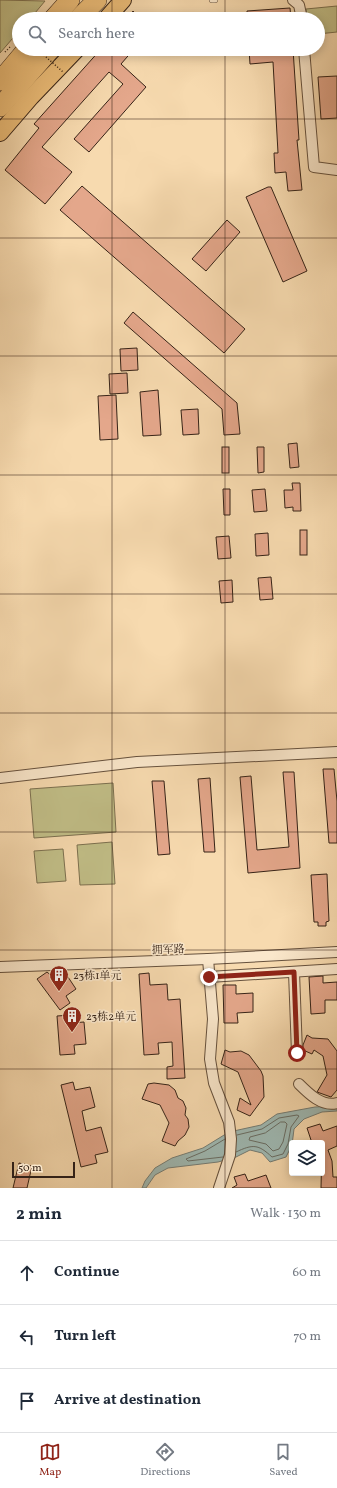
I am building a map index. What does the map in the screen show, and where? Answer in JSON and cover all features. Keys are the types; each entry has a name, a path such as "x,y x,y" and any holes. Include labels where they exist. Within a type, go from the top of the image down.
{"highway":[{"path":"62,6 97,0"},
{"path":"0,80 21,56"},
{"path":"0,107 45,56"}],"main road":[{"path":"112,12 123,0"},
{"path":"53,12 62,6"},
{"path":"0,68 12,55"},
{"path":"0,133 30,97 70,56"}],"street":[{"path":"293,0 298,4 300,12"},
{"path":"305,56 314,167 337,170"},
{"path":"0,778 137,762 337,752"},
{"name":"拥军路","path":"0,967 208,960 337,952"},
{"path":"208,960 214,1019 210,1059 214,1083 229,1122 231,1138 230,1155 219,1188"},
{"path":"209,977 337,969"},
{"path":"294,972 297,1053"},
{"path":"299,1084 319,1101 331,1105 337,1103"}],"path":[{"path":"45,56 63,72"}],"shaded area":[{"path":"0,0 45,1 36,12 12,12 12,39 0,53"},
{"path":"337,6 337,32 325,33 325,12 306,12 306,9"},
{"path":"113,783 116,832 34,838 30,789"},
{"path":"112,842 115,884 80,885 77,845"},
{"path":"63,849 66,881 37,883 34,851"}],"water":[{"path":"337,1106 337,1111 322,1112 304,1119 294,1129 293,1140 289,1140 289,1151 286,1157 270,1162 262,1153 250,1150 236,1157 218,1162 168,1168 155,1175 146,1188 142,1188 145,1181 155,1168 172,1158 203,1148 229,1132 261,1125 277,1114 315,1107"}],"building":[{"path":"290,8 290,12 247,12"},
{"path":"95,56 128,56 121,64 146,87 89,152 74,139 123,84 109,72 42,147 72,172 45,204 5,170 39,128 34,124"},
{"path":"249,56 293,56 299,140 297,140 302,190 288,191 286,172 275,173 274,153 278,153 273,62 250,64"},
{"path":"337,76 337,118 321,119 318,77"},
{"path":"82,186 245,329 224,353 60,210"},
{"path":"271,187 307,271 283,282 246,197"},
{"path":"227,220 240,232 206,271 192,259"},
{"path":"133,312 237,403 240,434 224,435 222,409 124,323"},
{"path":"137,348 138,370 121,371 120,349"},
{"path":"127,373 128,393 110,394 109,374"},
{"path":"158,390 161,435 143,436 140,392"},
{"path":"116,395 118,439 100,440 98,396"},
{"path":"198,409 199,434 183,435 181,410"},
{"path":"297,443 299,467 290,468 288,444"},
{"path":"222,447 229,447 229,473 222,473"},
{"path":"257,447 264,447 264,472 258,473"},
{"path":"292,483 300,483 301,511 293,511 293,507 285,508 284,490 293,490"},
{"path":"223,489 230,489 230,515 224,515"},
{"path":"265,489 267,511 254,512 252,490"},
{"path":"300,530 307,530 307,555 300,555"},
{"path":"268,533 269,555 256,556 255,534"},
{"path":"229,536 231,558 218,559 216,537"},
{"path":"271,577 273,599 260,600 258,578"},
{"path":"232,580 233,602 221,603 219,581"},
{"path":"323,769 334,769 337,801 337,843 329,843"},
{"path":"283,772 294,772 300,868 248,873 240,777 251,776 257,850 289,847"},
{"path":"210,778 215,852 204,852 198,779"},
{"path":"152,781 164,781 170,854 158,855"},
{"path":"327,874 329,921 326,922 326,926 318,926 318,922 314,922 311,875"},
{"name":"23栋1单元","path":"64,971 76,989 66,996 70,1003 60,1010 37,979 47,972 53,977"},
{"path":"149,973 150,985 167,984 168,1000 180,999 185,1078 167,1079 167,1067 173,1066 172,1042 158,1043 159,1054 144,1055 139,974"},
{"path":"323,976 323,983 337,982 337,1000 325,1000 325,1013 311,1014 309,977"},
{"path":"223,985 236,985 236,994 253,993 253,1012 237,1013 238,1023 224,1023"},
{"name":"23栋2单元","path":"71,1015 71,1023 84,1022 86,1044 74,1045 75,1054 60,1055 57,1016"},
{"path":"307,1035 312,1038 328,1039 337,1051 337,1090 331,1097 317,1092 327,1075 323,1056 314,1050 312,1054 303,1050 303,1045"},
{"path":"225,1050 230,1052 241,1051 249,1055 263,1076 264,1097 250,1116 237,1110 240,1098 251,1105 238,1072 221,1064"},
{"path":"73,1082 75,1090 90,1087 95,1107 82,1111 86,1131 101,1127 108,1152 95,1155 97,1163 81,1167 61,1085"},
{"path":"154,1083 169,1085 175,1090 178,1098 183,1101 186,1108 185,1115 188,1119 189,1127 185,1135 175,1146 162,1141 169,1123 160,1105 142,1099 148,1084"},
{"path":"320,1124 323,1131 337,1126 337,1146 328,1150 332,1161 333,1177 337,1177 337,1188 321,1188 321,1176 325,1176 325,1140 311,1140 307,1128"},
{"path":"19,1163 32,1166 27,1188 13,1188"},
{"path":"245,1174 248,1181 266,1175 271,1188 232,1188 237,1185 234,1177"}],"place":[{"name":"23栋1单元","path":"59,992"},
{"name":"23栋2单元","path":"72,1033"}],"route":[{"path":"209,977 294,972 297,1053"}]}
